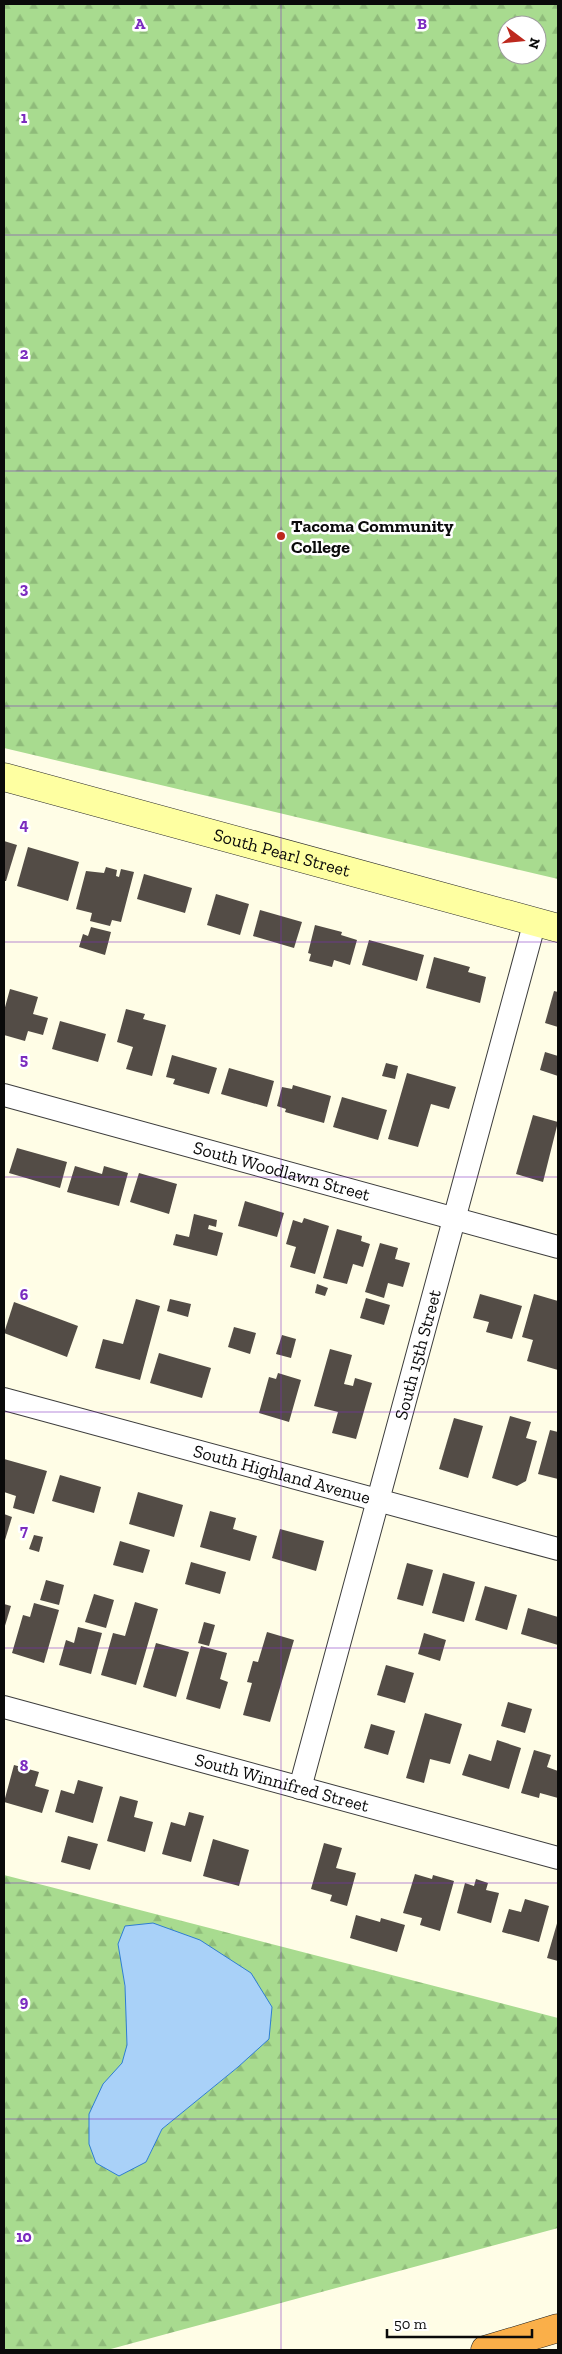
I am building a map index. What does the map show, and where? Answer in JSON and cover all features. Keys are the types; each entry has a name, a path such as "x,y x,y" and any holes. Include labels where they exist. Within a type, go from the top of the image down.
{"highway":[{"path":"485,2350 558,2328"}],"street":[{"name":"South Pearl Street","path":"4,777 547,924"},
{"name":"South 15th Street","path":"300,1788 380,1501 454,1218 547,924"},
{"name":"South Woodlawn Street","path":"4,1095 558,1247"},
{"name":"South Highland Avenue","path":"4,1399 558,1549"},
{"name":"South Winnifred Street","path":"4,1707 558,1858"}],"green space":[{"name":"Tacoma Community College","path":"4,4 558,4 558,879 4,748"},
{"path":"4,1875 558,2018 558,2228 107,2350 4,2350","holes":["118,1944 268,2039 238,2067 162,2129 146,2162 103,2084 122,2064 126,2054 128,2039 127,2005"]}],"water":[{"path":"153,1923 200,1940 251,1973 272,2007 269,2039 162,2129 146,2162 119,2176 96,2163 89,2144 89,2114 103,2084 122,2063 127,2045 125,1986 118,1944 125,1926"}],"building":[{"path":"4,841 17,845 6,881 4,881"},
{"path":"28,847 79,862 68,901 17,886"},
{"path":"106,867 117,870 116,876 119,877 121,869 134,872 121,922 112,920 110,926 90,921 92,913 76,909 86,871 104,873"},
{"path":"144,874 192,888 185,913 137,899"},
{"path":"216,894 249,904 240,935 207,925"},
{"path":"260,910 302,922 294,948 253,936"},
{"path":"315,925 342,932 341,935 357,940 350,965 334,960 332,967 309,961 311,954 308,953"},
{"path":"91,927 111,932 105,955 79,947 83,934 88,936"},
{"path":"369,940 424,955 417,981 362,965"},
{"path":"434,957 470,967 468,972 486,977 480,1003 426,988"},
{"path":"10,989 38,997 33,1014 48,1018 43,1035 28,1031 25,1041 4,1035 4,1011"},
{"path":"554,991 558,992 558,1027 545,1023"},
{"path":"126,1009 145,1014 143,1019 166,1025 152,1076 126,1069 133,1047 117,1042"},
{"path":"60,1021 106,1034 98,1062 52,1049"},
{"path":"545,1052 558,1056 558,1076 540,1070"},
{"path":"172,1055 217,1068 209,1094 173,1084 175,1079 166,1077"},
{"path":"386,1063 398,1066 395,1079 382,1076"},
{"path":"229,1068 274,1081 267,1107 221,1094"},
{"path":"407,1073 456,1087 449,1109 431,1104 418,1147 388,1139"},
{"path":"293,1085 331,1096 324,1123 285,1112 286,1109 277,1106 282,1087 292,1089"},
{"path":"342,1097 387,1110 378,1140 333,1127"},
{"path":"533,1115 558,1122 543,1182 516,1174"},
{"path":"17,1148 67,1162 60,1188 9,1173"},
{"path":"75,1166 102,1174 104,1166 128,1173 119,1206 67,1192"},
{"path":"139,1173 177,1184 169,1214 130,1202"},
{"path":"245,1201 284,1213 277,1237 238,1226"},
{"path":"194,1214 217,1220 216,1227 209,1225 208,1229 223,1233 217,1256 173,1245 176,1234 189,1237"},
{"path":"304,1218 329,1226 315,1274 290,1267 296,1247 286,1244 293,1220 302,1223"},
{"path":"337,1229 362,1236 361,1241 370,1244 363,1267 353,1264 347,1284 323,1278"},
{"path":"380,1243 398,1248 395,1259 410,1263 403,1287 388,1283 384,1298 365,1292"},
{"path":"317,1284 328,1288 325,1296 315,1293"},
{"path":"480,1294 522,1306 512,1339 486,1332 489,1322 473,1318"},
{"path":"534,1294 558,1301 558,1370 527,1361 533,1340 522,1337"},
{"path":"366,1298 390,1305 384,1325 360,1318"},
{"path":"136,1299 160,1306 140,1380 95,1368 103,1339 123,1344"},
{"path":"170,1299 191,1304 188,1317 167,1311"},
{"path":"14,1302 78,1326 67,1357 4,1333"},
{"path":"234,1327 256,1333 250,1354 228,1347"},
{"path":"282,1335 296,1339 291,1358 276,1354"},
{"path":"330,1349 352,1355 344,1384 353,1386 355,1378 372,1383 356,1439 332,1433 338,1412 314,1406"},
{"path":"159,1353 211,1368 202,1398 150,1383"},
{"path":"278,1373 301,1380 289,1422 259,1413 269,1377 276,1379"},
{"path":"510,1416 531,1422 526,1438 537,1441 526,1481 517,1486 492,1478"},
{"path":"454,1418 483,1426 468,1478 439,1469"},
{"path":"550,1430 558,1432 558,1479 538,1474"},
{"path":"4,1459 47,1471 34,1514 13,1508 16,1496 4,1492"},
{"path":"60,1475 101,1487 94,1513 52,1501"},
{"path":"138,1492 183,1505 174,1537 129,1524"},
{"path":"210,1511 236,1518 233,1529 257,1536 250,1561 200,1547"},
{"path":"4,1514 12,1517 5,1540 4,1539"},
{"path":"280,1529 324,1541 316,1571 272,1558"},
{"path":"34,1535 43,1537 39,1552 29,1549"},
{"path":"120,1541 150,1550 143,1573 113,1565"},
{"path":"191,1562 226,1572 220,1594 185,1584"},
{"path":"407,1563 433,1570 423,1606 397,1599"},
{"path":"443,1573 475,1582 464,1622 432,1613"},
{"path":"46,1580 64,1585 59,1605 40,1600"},
{"path":"485,1586 517,1595 507,1630 475,1620"},
{"path":"94,1594 114,1600 106,1628 85,1622"},
{"path":"135,1602 158,1609 136,1685 101,1675 113,1633 125,1636"},
{"path":"34,1603 59,1610 44,1663 12,1653 23,1615 30,1617"},
{"path":"4,1604 11,1606 4,1629"},
{"path":"528,1608 558,1617 558,1645 521,1634"},
{"path":"204,1622 215,1625 209,1646 198,1643"},
{"path":"78,1627 102,1633 91,1674 59,1665 66,1640 74,1643"},
{"path":"267,1632 294,1640 270,1722 243,1715 252,1683 247,1682 253,1661 258,1662"},
{"path":"424,1633 446,1640 440,1661 418,1654"},
{"path":"156,1643 189,1652 176,1697 143,1687"},
{"path":"201,1646 227,1653 220,1679 228,1682 220,1709 186,1699"},
{"path":"386,1665 414,1673 405,1703 377,1695"},
{"path":"508,1702 532,1709 525,1733 501,1726"},
{"path":"425,1713 462,1724 450,1764 430,1759 424,1783 406,1778"},
{"path":"371,1724 395,1731 388,1755 364,1748"},
{"path":"497,1740 521,1748 509,1789 462,1775 469,1754 491,1761"},
{"path":"534,1750 551,1755 547,1767 558,1771 558,1798 540,1793 539,1798 521,1793"},
{"path":"14,1765 39,1772 35,1786 49,1790 42,1813 4,1802"},
{"path":"78,1780 103,1787 93,1823 55,1812 61,1790 74,1794"},
{"path":"120,1796 138,1801 134,1817 153,1822 145,1852 107,1841"},
{"path":"189,1812 204,1816 191,1862 162,1854 171,1822 185,1826"},
{"path":"68,1836 98,1844 90,1870 61,1862"},
{"path":"213,1839 249,1850 239,1886 203,1876"},
{"path":"324,1843 342,1848 336,1868 356,1873 347,1906 330,1901 332,1895 311,1889"},
{"path":"415,1874 432,1879 433,1875 454,1881 440,1931 420,1925 422,1918 403,1913"},
{"path":"476,1879 488,1883 486,1890 499,1893 491,1923 457,1913 465,1883 474,1886"},
{"path":"525,1899 549,1906 539,1942 502,1932 509,1909 521,1912"},
{"path":"356,1915 380,1922 381,1918 405,1925 397,1952 350,1938"},
{"path":"558,1920 558,1961 547,1958"}],"place":[{"name":"Tacoma Community College","path":"281,536"}]}
